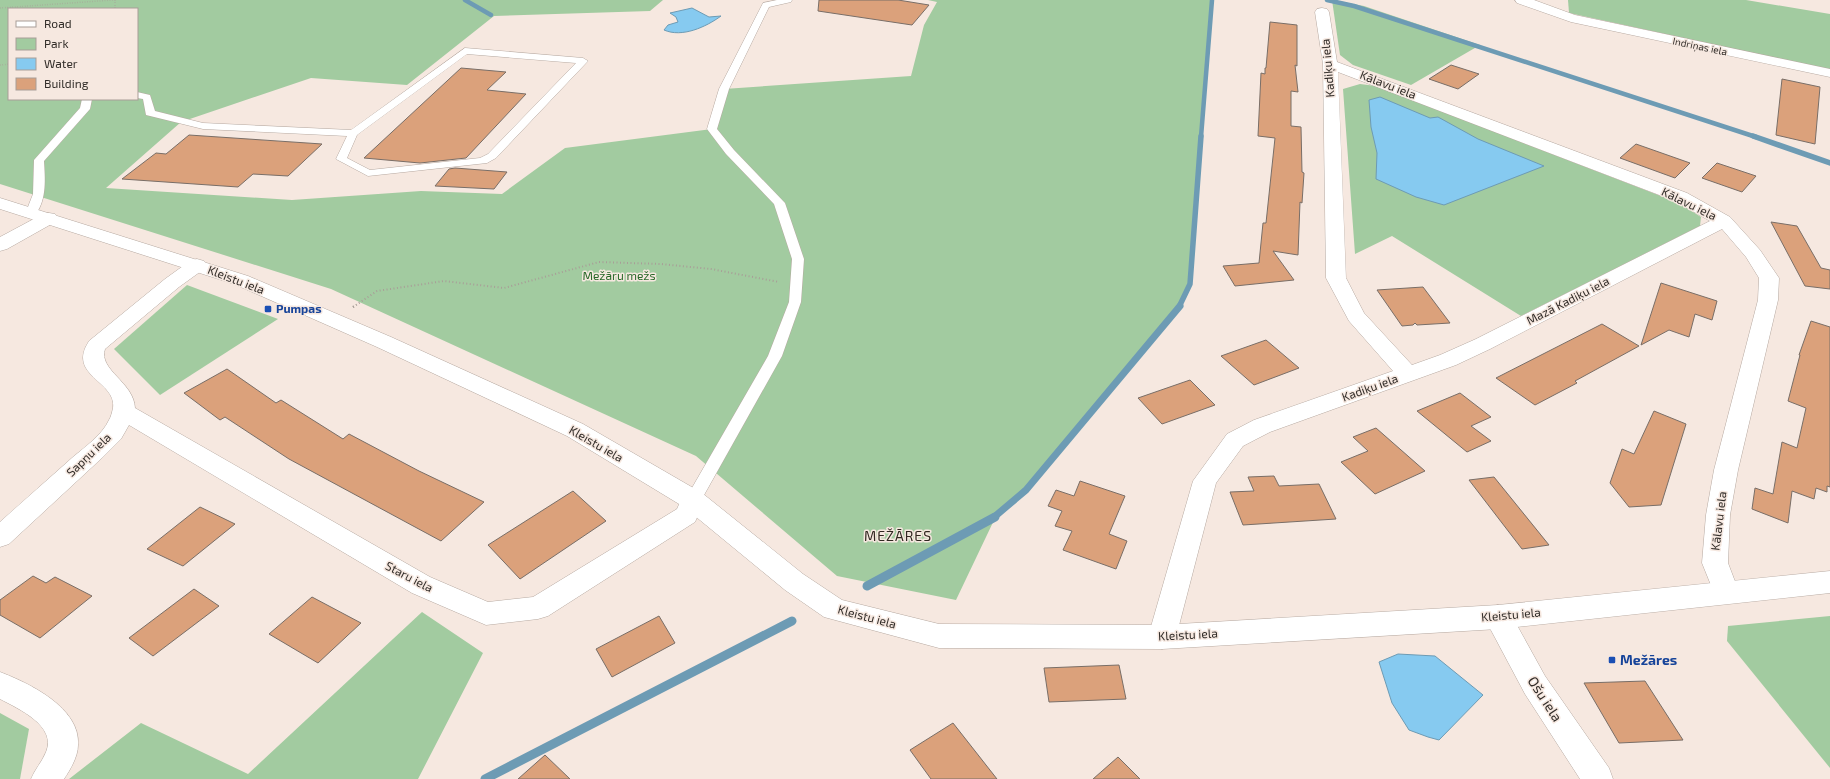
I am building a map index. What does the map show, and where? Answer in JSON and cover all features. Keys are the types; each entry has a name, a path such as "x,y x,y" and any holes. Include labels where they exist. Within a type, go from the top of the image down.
{"street":[{"name":"Indriņas iela","path":"1522,0 1571,18 1830,74"},
{"name":"Kadiķu iela","path":"1162,636 1205,481 1235,440 1262,426 1408,374 1356,316 1336,278 1330,64 1322,12"},
{"name":"Kālavu iela","path":"1330,64 1681,197 1724,221 1753,254 1769,278 1768,300 1726,470 1718,515 1715,563 1726,592"},
{"name":"Kleistu iela","path":"0,202 241,280 334,320 574,430 693,500 794,582 834,609 939,636 1162,636 1498,617 1830,582"},
{"path":"0,245 40,215"},
{"name":"Mazā Kadiķu iela","path":"1408,374 1448,360 1483,344 1724,221"},
{"path":"124,412 123,398 115,386 94,365 91,359 92,353 105,338 197,265"},
{"name":"Staru iela","path":"124,412 421,585 486,614 538,608 686,515 693,500"},
{"name":"Sapņu iela","path":"0,537 108,438 117,427 124,412"},
{"name":"Ošu iela","path":"1498,617 1535,685 1598,779"},
{"path":"0,685 34,703 53,716 60,726 64,737 63,750 58,762 46,779"}],"lane":[{"path":"693,500 775,356 795,302 798,259 779,203 730,152 712,129 724,89 766,5 788,0"},
{"path":"138,95 147,97 150,113 203,126 353,133 465,51 583,61 492,156 483,161 368,173 341,159 353,133"},
{"path":"40,215 37,204 39,160 85,109 87,100"}],"path":[{"path":"0,8 114,0"},
{"path":"334,320 377,291 444,281 504,288 599,262 662,264 710,269 796,284"}],"green space":[{"name":"Mežāru mežs","path":"0,0 663,0 650,11 494,16 407,85 311,78 181,122 106,188 292,200 421,191 502,194 565,148 712,129 724,89 911,76 924,25 937,2 928,0 1212,0 1190,284 1180,306 1026,490 996,516 956,600 837,576 696,456 331,289 0,184"},
{"path":"1332,0 1364,6 1480,45 1411,85 1353,65 1340,55"},
{"path":"1568,0 1746,0 1830,14 1830,70 1569,13"},
{"path":"1360,84 1376,86 1679,203 1701,217 1700,226 1521,316 1392,236 1355,254 1343,89"},
{"path":"187,285 278,319 160,395 114,349"},
{"path":"422,612 483,653 418,779 69,779 141,723 248,774"},
{"path":"1830,616 1830,768 1727,641 1728,626"},
{"path":"0,713 29,729 20,779 0,779"}],"water":[{"path":"692,8 709,17 721,16 708,24 686,32 678,33 664,30 668,25 678,22 676,17 670,13"},
{"path":"1380,97 1430,118 1438,117 1478,139 1544,166 1444,205 1416,197 1376,179 1377,153 1371,127 1369,100"},
{"path":"1398,654 1435,656 1483,695 1439,740 1409,730 1392,703 1379,662"}],"building":[{"path":"819,0 898,0 929,5 912,25 818,11"},
{"path":"1270,22 1297,25 1297,66 1295,65 1298,92 1291,91 1291,126 1301,127 1302,172 1304,173 1302,203 1300,202 1298,255 1273,251 1294,280 1235,286 1223,266 1259,263 1263,223 1266,223 1275,138 1258,136 1261,73 1265,74"},
{"path":"1451,65 1479,74 1458,89 1429,79"},
{"path":"461,68 506,72 487,90 526,94 466,158 420,163 364,158"},
{"path":"1782,79 1820,87 1815,144 1776,135"},
{"path":"189,135 322,144 288,176 253,174 238,187 122,179 156,153 166,154"},
{"path":"1636,144 1690,163 1675,178 1620,158"},
{"path":"1717,163 1756,176 1742,192 1702,178"},
{"path":"455,168 507,172 494,189 435,186 449,169"},
{"path":"1771,222 1797,226 1821,268 1830,270 1830,289 1805,286"},
{"path":"1661,283 1717,301 1712,320 1695,314 1689,337 1669,330 1641,345"},
{"path":"1423,287 1450,323 1417,325 1415,323 1413,325 1402,326 1377,290"},
{"path":"1811,321 1830,327 1830,487 1827,486 1827,492 1816,488 1814,499 1792,491 1788,523 1752,509 1755,488 1773,494 1782,442 1797,448 1806,408 1788,401 1799,355"},
{"path":"1602,324 1639,346 1575,381 1577,383 1535,405 1496,378"},
{"path":"1266,340 1299,368 1254,385 1221,356"},
{"path":"227,369 276,403 281,400 343,439 349,434 419,471 484,502 441,541 289,459 225,417 220,420 184,393"},
{"path":"1190,380 1215,405 1162,424 1138,398"},
{"path":"1460,393 1491,417 1471,426 1491,441 1467,452 1417,411"},
{"path":"1654,411 1686,424 1661,505 1629,507 1610,483 1622,449 1634,454"},
{"path":"1376,428 1425,471 1375,494 1341,462 1368,451 1353,437"},
{"path":"1274,476 1279,486 1319,484 1336,519 1243,525 1230,492 1254,491 1248,477"},
{"path":"1494,477 1549,545 1522,549 1469,480"},
{"path":"1080,481 1125,496 1109,534 1127,541 1116,569 1063,550 1072,531 1055,526 1062,511 1048,506 1056,490 1074,496"},
{"path":"573,491 606,521 520,579 488,545"},
{"path":"200,507 235,524 183,566 147,549"},
{"path":"33,576 46,583 55,577 92,596 40,638 0,615 0,600"},
{"path":"194,589 219,606 153,656 129,638"},
{"path":"312,597 361,623 318,663 269,634"},
{"path":"659,616 675,643 612,677 596,649"},
{"path":"1119,665 1126,699 1049,702 1044,668"},
{"path":"1645,681 1683,740 1619,743 1584,683"},
{"path":"953,723 997,779 931,779 910,750"},
{"path":"545,755 570,779 518,779"},
{"path":"1118,757 1140,779 1093,779"}],"waterway":[{"path":"465,0 491,15"},
{"path":"1201,137 1212,0"},
{"path":"1327,0 1354,6 1754,136"},
{"path":"1179,307 1190,284 1201,136"},
{"path":"1754,136 1830,163"},
{"path":"993,518 1026,490 1180,306"},
{"path":"867,586 995,517"},
{"path":"485,779 792,621"}],"place":[{"name":"Pumpas","path":"268,309"},
{"name":"Mežāres","path":"1612,660"}],"district":[{"name":"MEŽĀRES","path":"898,536"}]}
